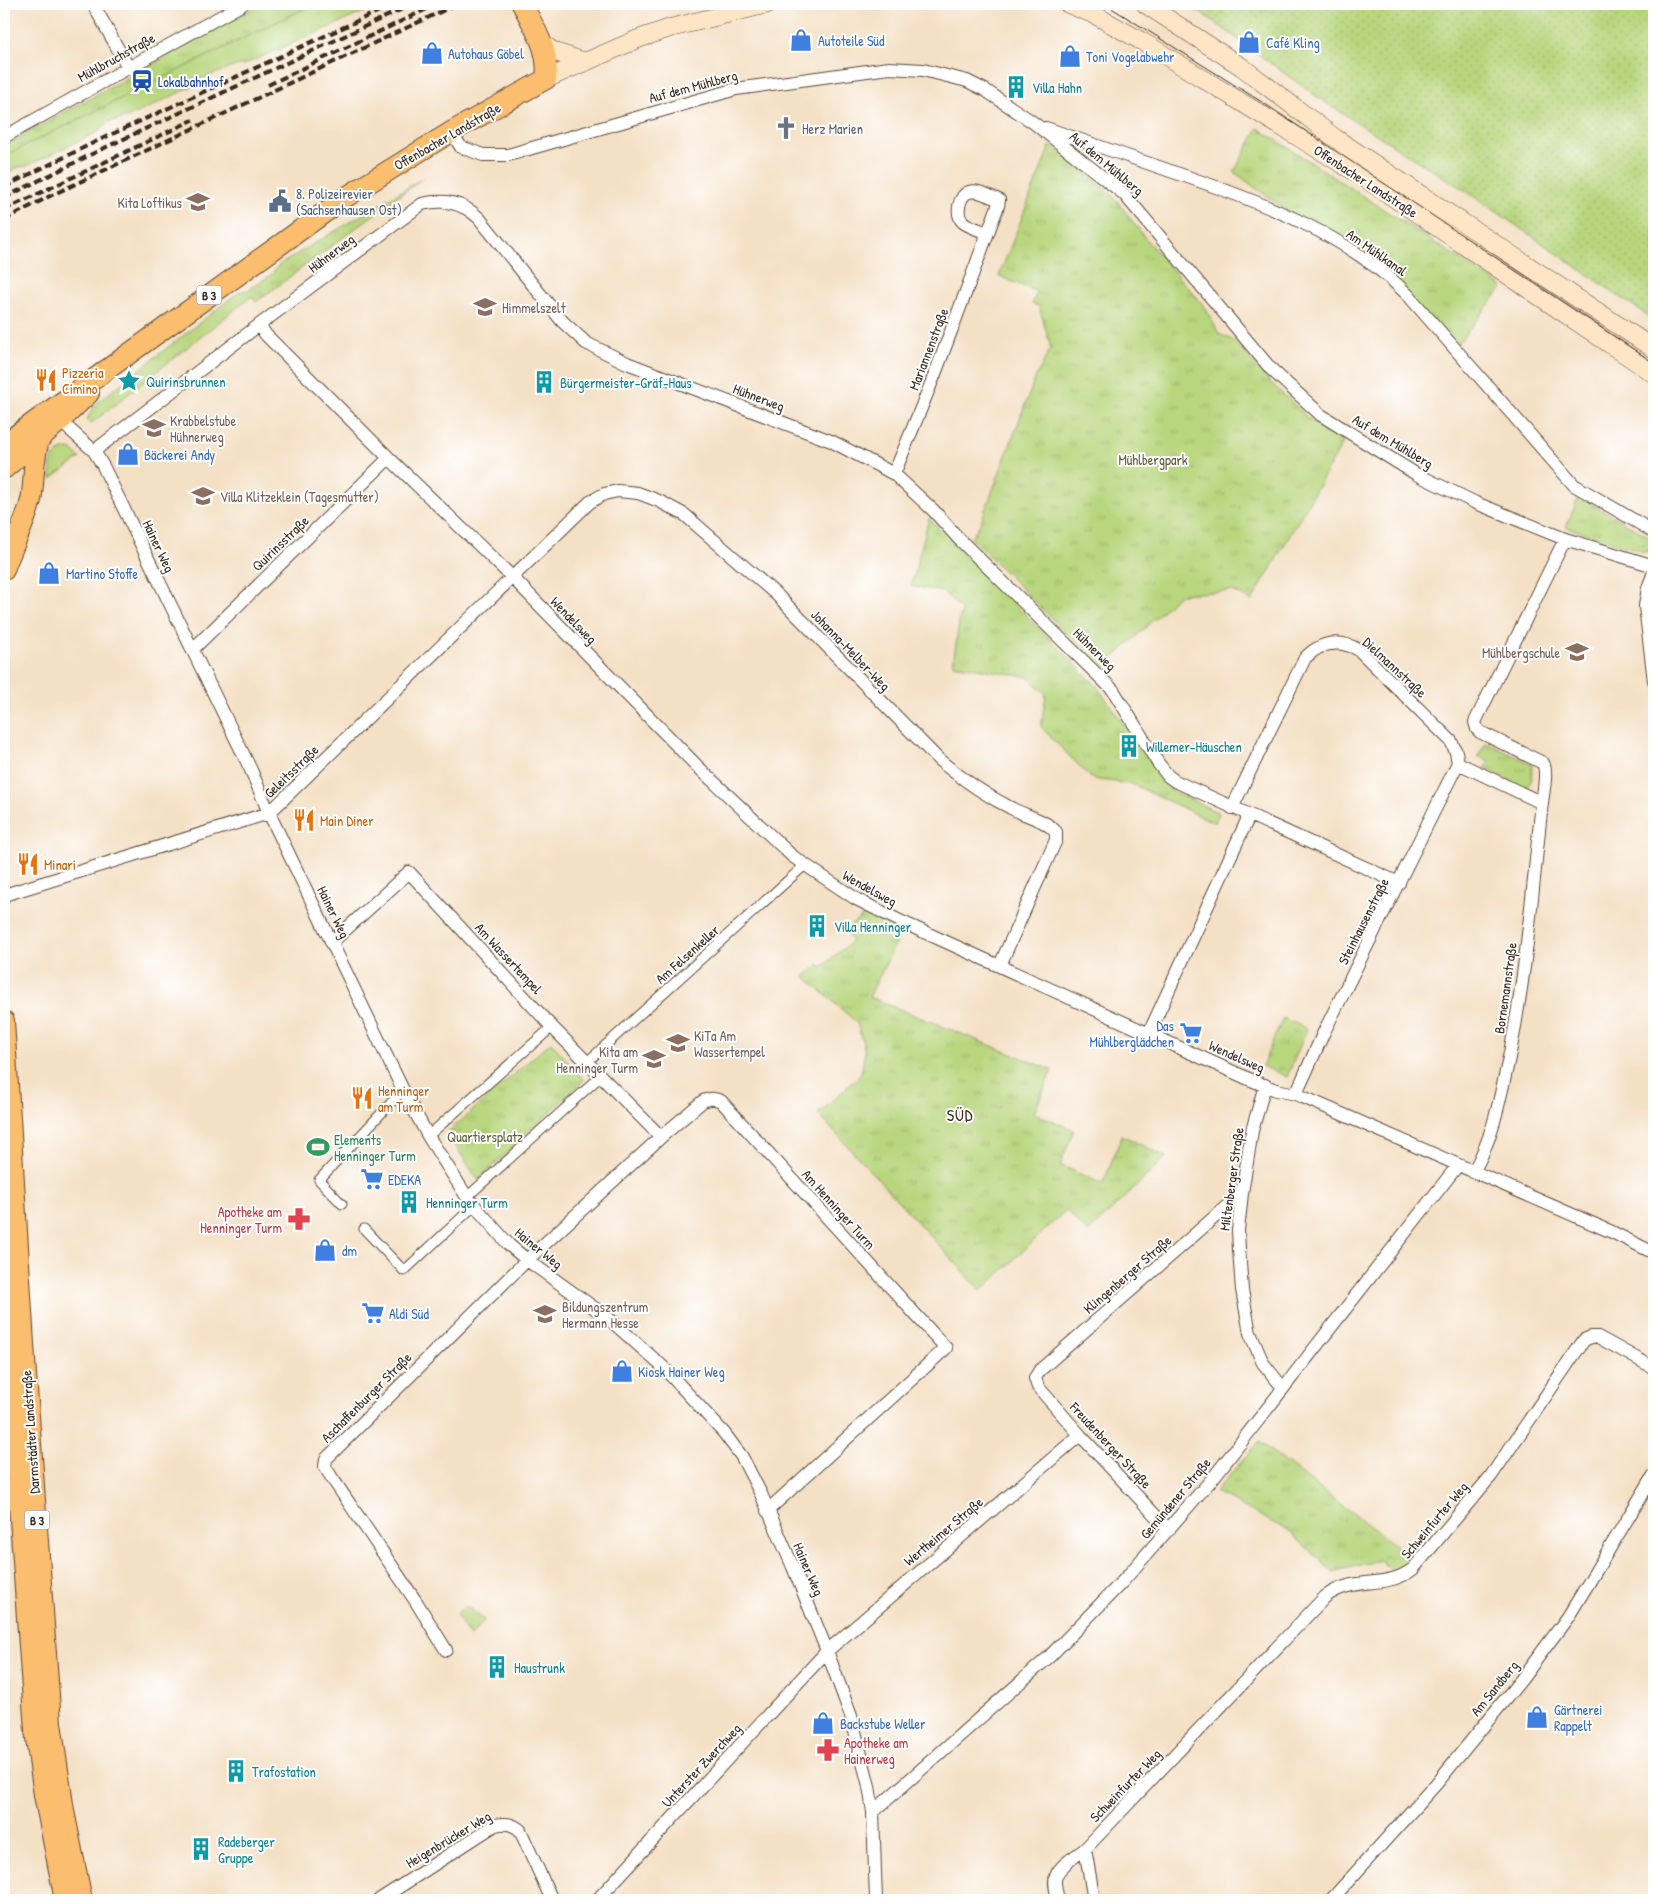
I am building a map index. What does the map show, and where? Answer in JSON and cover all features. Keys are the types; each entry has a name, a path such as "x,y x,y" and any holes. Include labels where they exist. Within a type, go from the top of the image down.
{"main road":[{"path":"522,4 544,45 547,61 546,80"},
{"name":"Offenbacher Landstraße","path":"4,444 346,198 451,132 546,80 638,39 670,28 768,4"},
{"name":"Offenbacher Landstraße","path":"1068,4 1127,33 1360,175 1654,374"},
{"name":"Offenbacher Landstraße","path":"1145,4 1242,67 1268,89 1335,138 1654,349"},
{"path":"544,45 555,52 586,62"},
{"path":"1254,109 1265,104 1269,95 1268,89"},
{"name":"Offenbacher Landstraße","path":"4,469 60,421 133,350"},
{"path":"4,570 9,553 25,523 31,498 35,452 40,438"},
{"name":"Darmstädter Landstraße","path":"4,1021 25,1360 51,1723 64,1811 82,1900"},
{"name":"Darmstädter Landstraße","path":"4,1257 4,1306 35,1732 44,1796 65,1900"}],"street":[{"path":"93,4 128,67"},
{"name":"Mühlbruchstraße","path":"4,137 243,4"},
{"name":"Auf dem Mühlberg","path":"451,132 462,147 484,154 508,155 736,89 889,68 923,70 967,81 985,90 1034,123 1124,194 1271,369 1321,415 1416,474 1476,503 1564,540 1654,566"},
{"name":"Am Mühlkanal","path":"1034,123 1260,203 1327,236 1372,264 1394,280 1408,294 1574,485 1654,532"},
{"name":"Hühnerweg","path":"94,451 259,324 422,204 435,201 459,204 472,211 479,218 562,322 586,343 627,363 831,441 894,474 934,511 1113,690 1168,776 1249,816 1399,883"},
{"name":"Mariannenstraße","path":"894,474 935,374 988,233"},
{"name":"Wendelsweg","path":"259,324 266,335 512,578 696,766 792,856 838,888 878,910 1264,1085 1296,1094 1654,1249"},
{"name":"Hainer Weg","path":"60,421 94,451 132,523 403,1090 428,1136 471,1202 509,1245 607,1318 637,1343 680,1384 724,1433 742,1457 761,1494 767,1512 793,1567 851,1716 870,1786 873,1812 876,1900"},
{"name":"Quirinsstraße","path":"192,650 389,458"},
{"name":"Johanna-Melber-Weg","path":"512,578 590,502 604,494 618,491 638,493 659,501 685,515 778,596 939,760 966,782 1011,808 1042,821 1056,832 1056,840 1000,965"},
{"name":"Bornemannstraße","path":"1473,1172 1484,1154 1491,1134 1518,1018 1545,767 1542,763 1480,732 1475,725 1475,718 1558,556 1564,540"},
{"path":"1654,572 1646,596 1645,606 1654,680"},
{"name":"Geleitsstraße","path":"4,895 269,813 512,578"},
{"name":"Dielmannstraße","path":"1232,808 1305,658 1323,645 1332,643 1346,644 1359,650 1451,740 1458,763"},
{"path":"1458,763 1542,803"},
{"name":"Steinhausenstraße","path":"1296,1094 1324,1032 1458,763"},
{"path":"1149,1033 1249,816"},
{"name":"Am Felsenkeller","path":"587,1062 805,865"},
{"name":"Am Wassertempel","path":"332,942 409,872 552,1027 661,1137"},
{"path":"428,1136 552,1027"},
{"path":"364,1229 404,1271 471,1202 601,1076"},
{"name":"Miltenberger Straße","path":"1264,1085 1252,1131 1242,1193 1238,1231 1239,1249 1242,1290 1250,1333 1263,1363 1283,1388"},
{"path":"342,1204 319,1180 403,1090"},
{"name":"Am Henninger Turm","path":"527,1260 703,1101 714,1098 721,1101 946,1348 767,1512"},
{"name":"Gemündener Straße","path":"873,1812 1050,1656 1118,1587 1213,1478 1458,1165"},
{"name":"Klingenberger Straße","path":"1035,1378 1040,1370 1242,1193"},
{"name":"Aschaffenburger Straße","path":"446,1650 415,1600 332,1478 325,1463 336,1447 527,1260"},
{"name":"Schweinfurter Weg","path":"1058,1900 1055,1883 1056,1876 1062,1868 1085,1849 1324,1597 1346,1585 1392,1580 1404,1576 1414,1569 1491,1476 1584,1340 1598,1337 1654,1368"},
{"name":"Freudenberger Straße","path":"1035,1378 1038,1387 1080,1435 1169,1530"},
{"name":"Wertheimer Straße","path":"827,1651 1080,1435"},
{"name":"Am Sandberg","path":"1331,1900 1436,1784 1521,1680 1568,1617 1654,1475"},
{"name":"Unterster Zwerchweg","path":"597,1900 827,1651"},
{"name":"Heigenbrücker Weg","path":"379,1900 495,1825 501,1824 514,1825 520,1830 552,1900"},
{"path":"1085,1849 1094,1900"}],"green space":[{"path":"261,4 313,4 4,156 4,146"},
{"path":"313,4 380,5 243,65 238,65 198,80 191,87 129,117 108,122 101,130 27,166 18,167 4,176 4,156"},
{"path":"1186,4 1654,4 1654,320 1472,195 1317,97 1213,21"},
{"path":"1258,128 1503,287 1455,347 1391,278 1301,221 1234,172"},
{"name":"Mühlbergpark","path":"1050,146 1058,150 1114,197 1149,243 1205,307 1219,334 1234,341 1269,381 1310,420 1344,441 1252,601 1233,591 1180,594 1102,669 971,538 980,524 1036,376 1051,348 1039,306 1032,304 1037,292 999,276"},
{"path":"423,178 256,302 252,296 93,422 89,423 87,420 94,405 239,292 248,290 271,275 279,265"},
{"path":"67,449 72,450 80,458 51,479 52,459 57,453"},
{"path":"1579,497 1650,537 1654,541 1652,550 1644,552 1566,527"},
{"path":"929,518 1095,684 1171,790 1219,813 1215,823 1132,784 1091,778 1041,727 1046,694 1028,677 953,664 961,610 944,592 911,586"},
{"path":"1486,743 1532,764 1532,778 1526,789 1485,768 1489,761 1478,756"},
{"path":"865,914 901,933 869,997 1052,1070 1034,1113 1074,1130 1060,1165 1103,1184 1122,1135 1166,1157 1088,1233 1066,1210 981,1291 818,1114 861,1074 865,1051 857,1023 805,977 818,964 822,967 852,941 844,931"},
{"path":"1283,1018 1307,1029 1287,1077 1262,1066"},
{"name":"Quartiersplatz","path":"551,1042 584,1080 478,1180 447,1133"},
{"path":"1259,1442 1413,1559 1392,1571 1380,1560 1333,1572 1289,1531 1215,1492"},
{"path":"466,1606 484,1620 470,1636 456,1615"}],"tram line":[{"path":"1105,4 1265,104 1654,363"}],"railway":[{"path":"4,187 95,142 394,4"},
{"path":"4,198 100,150 413,4"},
{"path":"268,85 437,4"},
{"path":"4,220 52,195 457,4"},
{"path":"4,210 193,120"}],"place":[{"name":"Autoteile Süd","path":"801,40"},
{"name":"Café Kling","path":"1249,42"},
{"name":"Autohaus Göbel","path":"432,53"},
{"name":"Toni Vogelabwehr","path":"1070,56"},
{"name":"Lokalbahnhof","path":"142,81"},
{"name":"Villa Hahn","path":"1016,87"},
{"name":"Herz Marien","path":"786,128"},
{"name":"8. Polizeirevier (Sachsenhausen Ost)","path":"280,201"},
{"name":"Kita Loftikus","path":"198,202"},
{"name":"Himmelszelt","path":"485,307"},
{"name":"Pizzeria Cimino","path":"46,380"},
{"name":"Quirinsbrunnen","path":"129,381"},
{"name":"Bürgermeister-Gräf-Haus","path":"544,382"},
{"name":"Krabbelstube Hühnerweg","path":"154,428"},
{"name":"Bäckerei Andy","path":"128,454"},
{"name":"Villa Klitzeklein (Tagesmutter)","path":"203,496"},
{"name":"Martino Stoffe","path":"49,573"},
{"name":"Mühlbergschule","path":"1577,652"},
{"name":"Willemer-Häuschen","path":"1129,746"},
{"name":"Main Diner","path":"304,820"},
{"name":"Minari","path":"28,864"},
{"name":"Villa Henninger","path":"817,926"},
{"name":"Das Mühlberglädchen","path":"1191,1033"},
{"name":"KiTa Am Wassertempel","path":"678,1043"},
{"name":"Kita am Henninger Turm","path":"654,1059"},
{"name":"Henninger am Turm","path":"362,1098"},
{"name":"Elements Henninger Turm","path":"318,1147"},
{"name":"EDEKA","path":"372,1179"},
{"name":"Henninger Turm","path":"409,1202"},
{"name":"Apotheke am Henninger Turm","path":"299,1219"},
{"name":"dm","path":"325,1250"},
{"name":"Aldi Süd","path":"373,1313"},
{"name":"Bildungszentrum Hermann Hesse","path":"545,1314"},
{"name":"Kiosk Hainer Weg","path":"622,1371"},
{"name":"Haustrunk","path":"497,1667"},
{"name":"Gärtnerei Rappelt","path":"1537,1717"},
{"name":"Backstube Weller","path":"823,1723"},
{"name":"Apotheke am Hainerweg","path":"828,1750"},
{"name":"Trafostation","path":"236,1771"},
{"name":"Radeberger Gruppe","path":"201,1849"}],"district":[{"name":"SÜD","path":"960,1115"}]}
